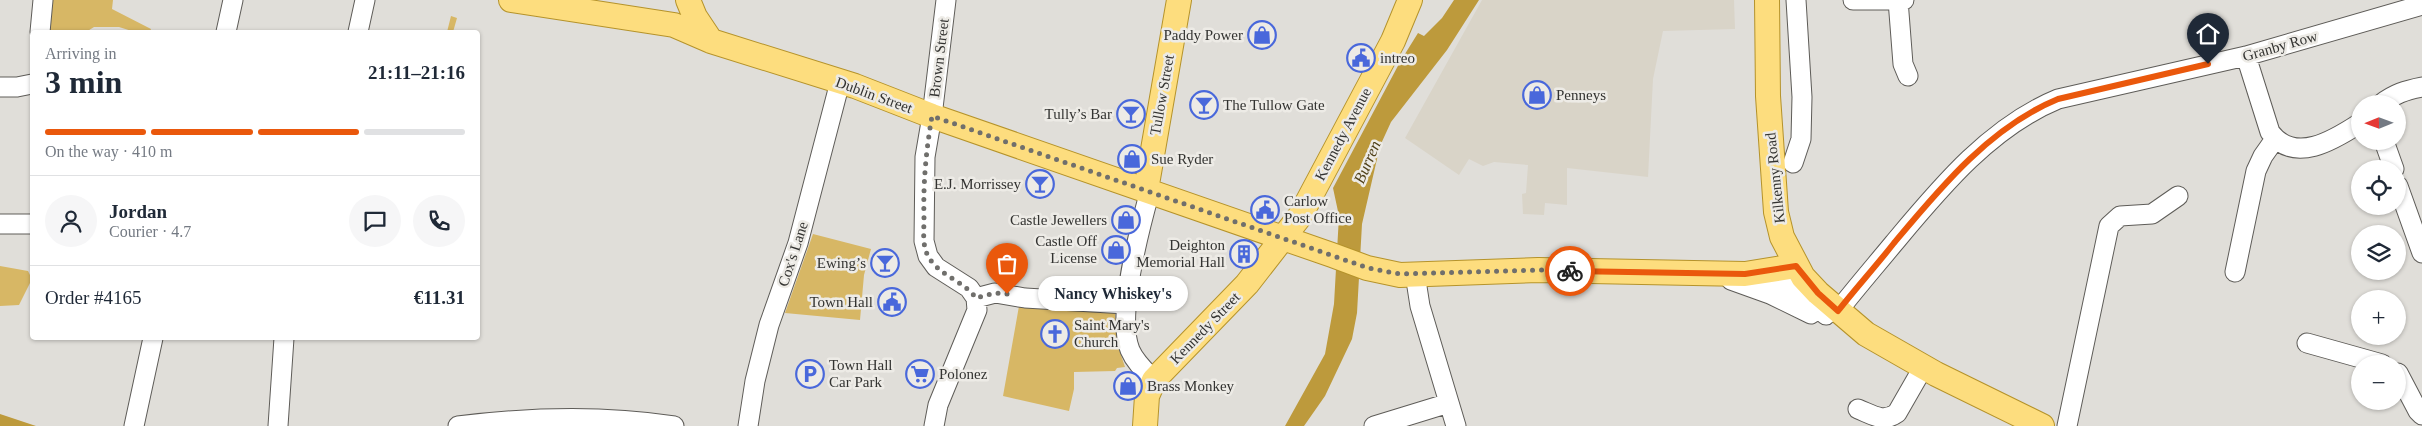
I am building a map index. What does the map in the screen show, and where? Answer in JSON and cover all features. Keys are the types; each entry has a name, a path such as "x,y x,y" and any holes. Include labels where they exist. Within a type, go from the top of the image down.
{"main road":[{"name":"Dublin Street","path":"511,0 665,22 711,40 840,82 932,116 1368,268 1400,274 1538,270 1754,274 1796,266"},
{"path":"665,22 676,14 684,0"},
{"path":"688,0 694,17 711,40"},
{"name":"Tullow Street","path":"1148,190 1179,0"},
{"name":"Kennedy Avenue","path":"1283,238 1300,216 1393,41 1410,0"},
{"name":"Kilkenny Road","path":"1767,0 1768,96 1776,212 1782,237 1796,266 1840,320 2037,425"},
{"name":"Kennedy Street","path":"1144,426 1147,396 1154,380 1242,289 1283,238"}],"street":[{"path":"40,30 43,0"},
{"path":"226,30 234,0"},
{"path":"358,30 365,0"},
{"name":"Brown Street","path":"946,0 924,173 924,241 928,256 936,267 969,288 976,298"},
{"path":"1793,163 1801,139 1802,97 1796,0"},
{"path":"1853,0 1904,0"},
{"path":"1898,0 1903,64 1908,76"},
{"name":"Granby Row","path":"1840,320 1939,189 2008,127 2035,109 2058,99 2246,56 2422,5"},
{"path":"2246,56 2270,132 2283,146 2316,147 2328,143 2351,129"},
{"name":"Cox's Lane","path":"748,426 769,324 798,243 840,82"},
{"path":"0,87 30,84"},
{"path":"2394,95 2405,90 2422,87"},
{"path":"2236,272 2256,171 2263,156 2275,139"},
{"path":"1148,190 1126,304 1125,326 1130,350 1138,364 1154,380"},
{"path":"2067,426 2110,226 2120,216 2152,214 2178,196"},
{"path":"2406,202 2415,220 2422,253"},
{"path":"0,224 30,224"},
{"path":"1416,274 1420,306 1456,426"},
{"path":"1726,274 1731,280 1770,294 1810,314"},
{"path":"1754,274 1802,294 1840,320"},
{"path":"934,426 938,405 973,325 977,310 976,298 995,293 1025,298 1126,304"},
{"path":"134,426 153,340"},
{"path":"278,426 284,340"},
{"path":"2307,343 2351,355"},
{"path":"1858,409 1884,420 1890,418 1897,413 1924,366"},
{"path":"2406,388 2422,415"},
{"path":"1374,426 1449,403"},
{"path":"458,426 540,418 591,419 674,426"}],"shaded area":[{"path":"50,0 113,0 112,9 151,29 129,30 119,27 94,27 89,30 46,30"},
{"path":"1482,0 1734,0 1735,29 1663,31 1653,79 1648,177 1567,168 1567,205 1545,203 1544,215 1523,214 1522,194 1526,193 1528,165 1494,162 1483,166 1469,159 1459,175 1405,138"},
{"path":"451,16 457,18 454,30 448,30"},
{"path":"813,234 871,249 864,275 860,320 785,313"},
{"path":"0,266 28,271 30,283 19,305 0,306"},
{"path":"1019,306 1112,310 1115,313 1117,343 1125,367 1117,368 1115,371 1074,372 1074,389 1069,411 1003,396"}],"water":[{"name":"Burren","path":"1454,0 1479,0 1447,50 1391,122 1380,146 1362,224 1357,313 1352,339 1325,396 1304,426 1285,426 1325,354 1334,304 1339,216 1333,188 1400,62 1418,33 1424,36 1442,18"},
{"path":"0,414 36,426 0,426"}],"way so far":[{"path":"1007,294 995,293 976,298 969,288 936,267 928,256 924,241 923,181 932,116 1129,183 1368,268 1400,274 1527,270 1570,271"}],"place":[{"name":"Paddy Power","path":"1262,35"},
{"name":"intreo","path":"1361,58"},
{"name":"Penneys","path":"1537,95"},
{"name":"The Tullow Gate","path":"1204,105"},
{"name":"Tully’s Bar","path":"1131,114"},
{"name":"Sue Ryder","path":"1132,159"},
{"name":"E.J. Morrissey","path":"1040,184"},
{"name":"Carlow Post Office","path":"1265,210"},
{"name":"Castle Jewellers","path":"1126,220"},
{"name":"Castle Off License","path":"1116,250"},
{"name":"Deighton Memorial Hall","path":"1244,254"},
{"name":"Ewing’s","path":"885,263"},
{"name":"Nancy Whiskey's","path":"1007,294"},
{"name":"Town Hall","path":"892,302"},
{"name":"Saint Mary's Church","path":"1055,334"},
{"name":"Town Hall Car Park","path":"810,374"},
{"name":"Polonez","path":"920,374"},
{"name":"Brass Monkey","path":"1128,386"}],"route":[{"path":"1570,271 1754,274 1796,266 1803,277 1838,311 1939,189 2008,127 2035,109 2058,99 2208,64"}]}
